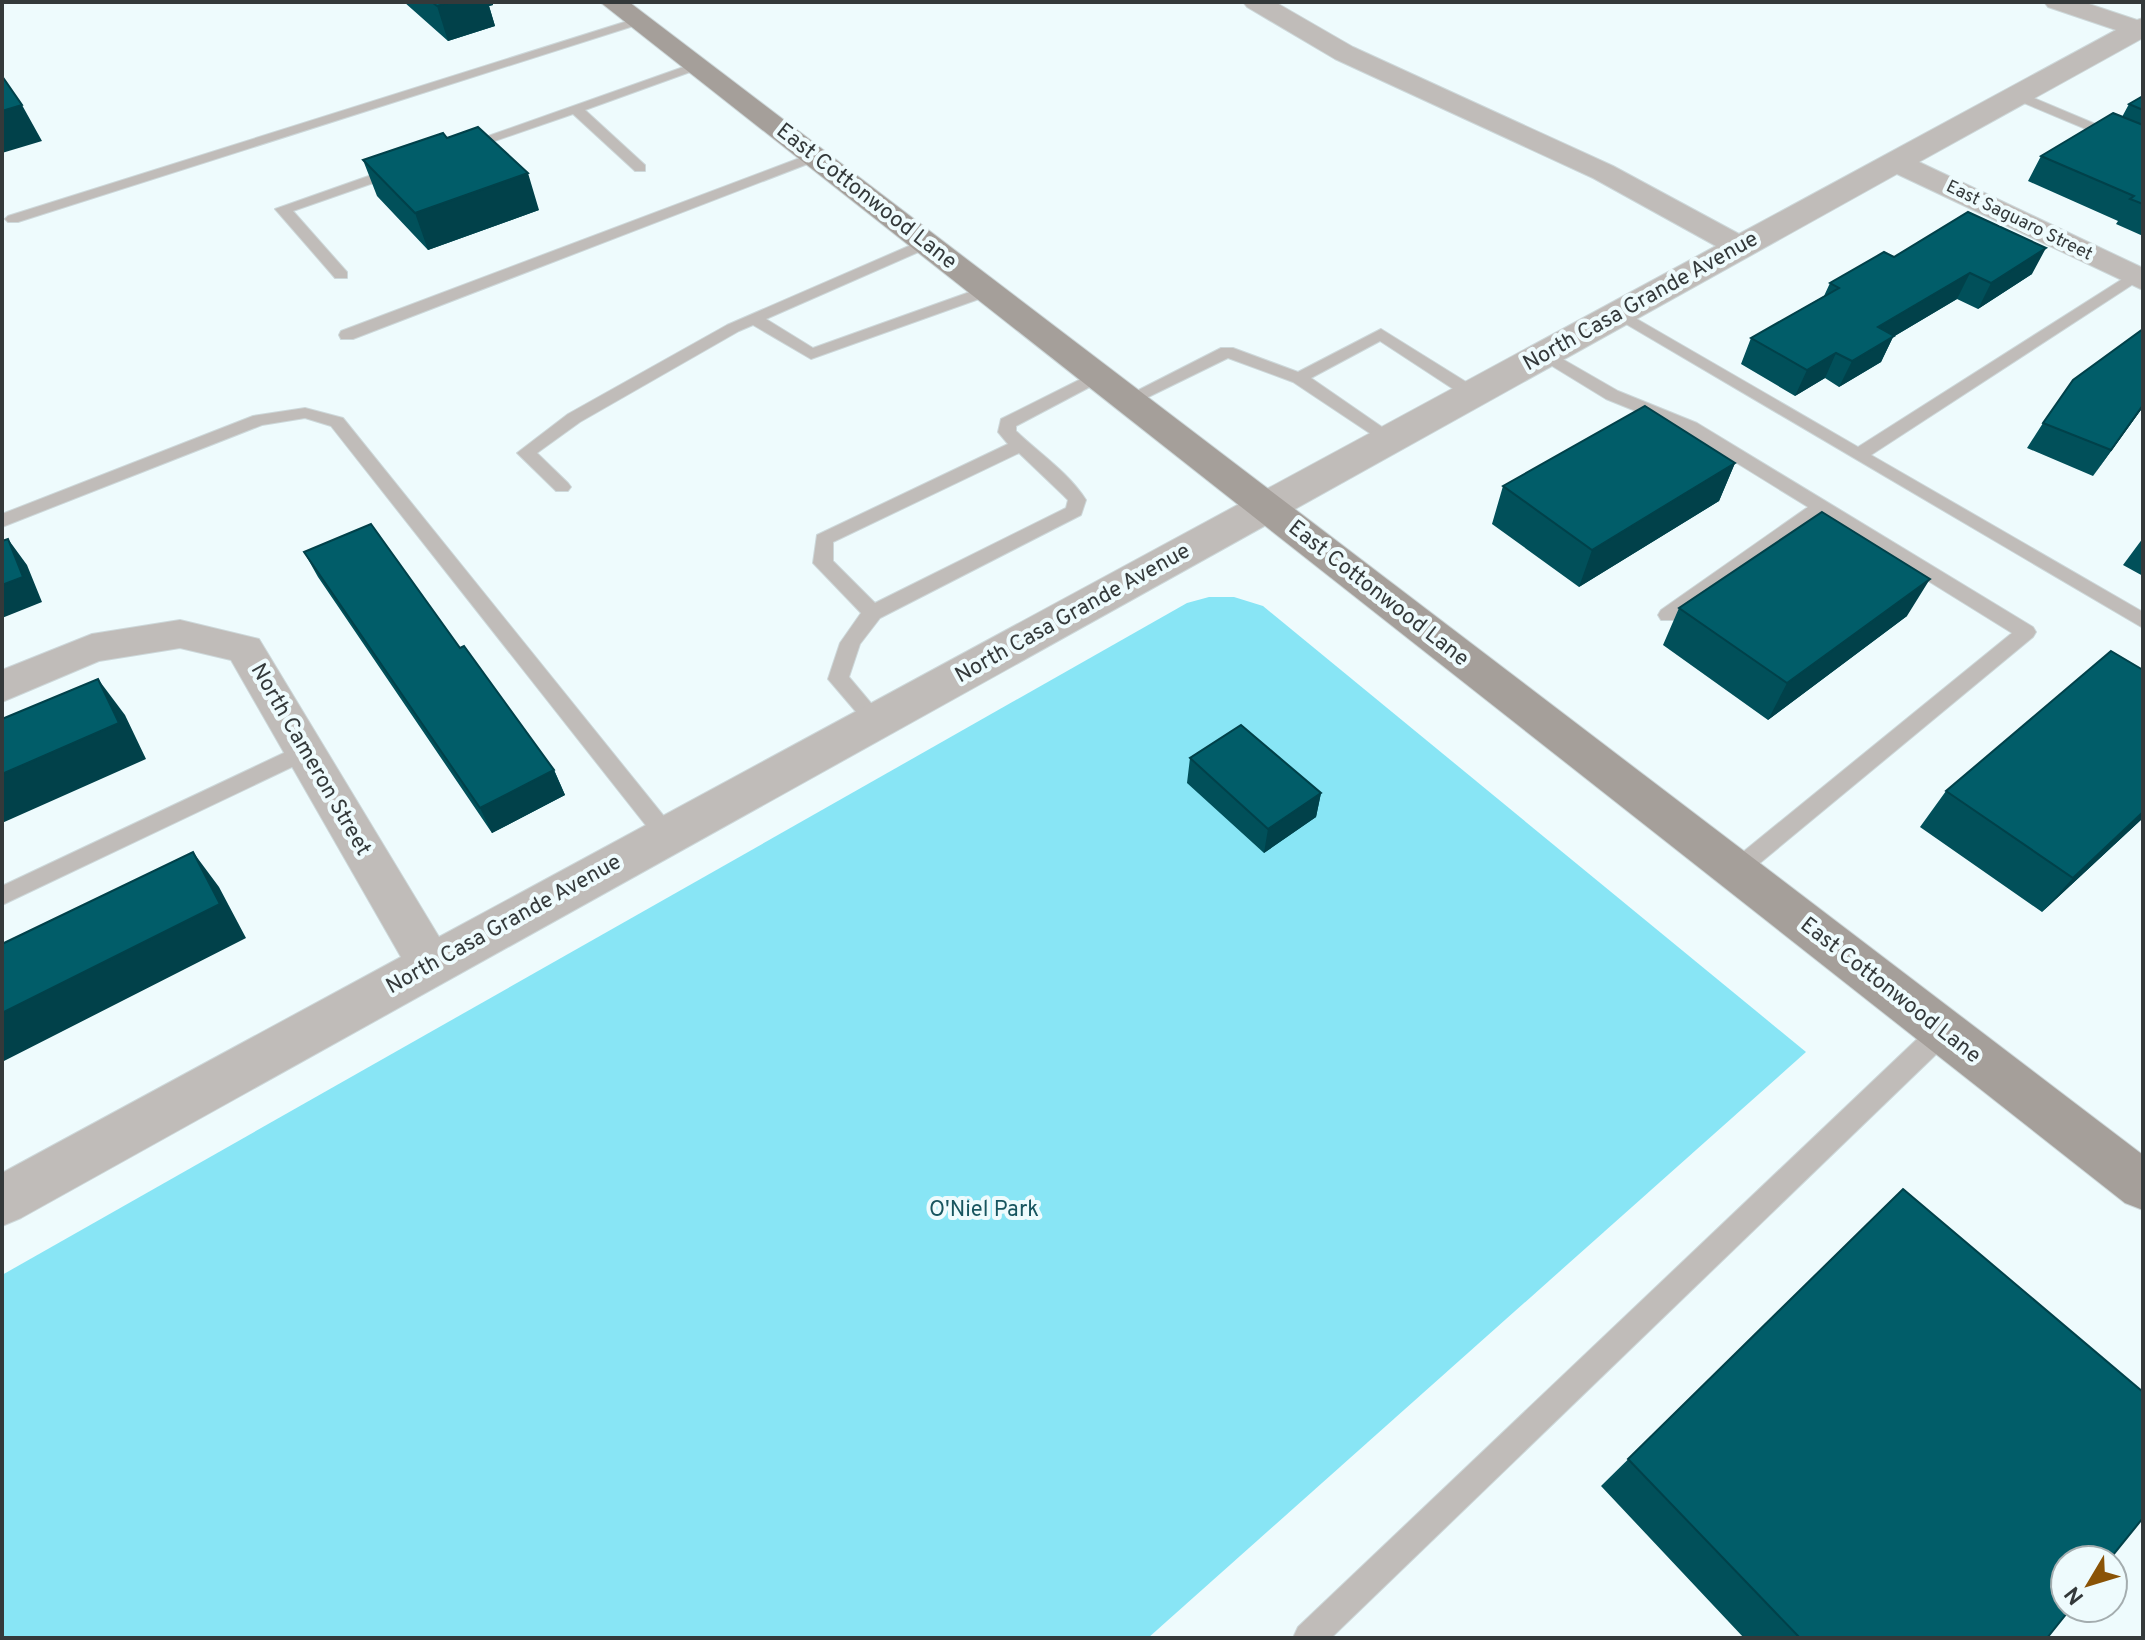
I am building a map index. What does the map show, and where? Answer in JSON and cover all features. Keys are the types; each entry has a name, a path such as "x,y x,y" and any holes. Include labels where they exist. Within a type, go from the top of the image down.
{"main road":[{"name":"East Cottonwood Lane","path":"613,2 2143,1186"}],"street":[{"path":"1256,2 1344,53 1603,172 1740,247"},
{"path":"2057,2 2142,28"},
{"name":"North Casa Grande Avenue","path":"2,1201 2142,28"},
{"name":"East Saguaro Street","path":"1896,162 2139,278"},
{"name":"North Cameron Street","path":"2,687 92,648 180,634 245,649 431,966"}],"lane":[{"path":"13,219 639,22"},
{"path":"443,154 697,67"},
{"path":"2017,95 2143,149"},
{"path":"575,109 640,168"},
{"path":"347,335 813,157"},
{"path":"341,275 283,209 414,164"},
{"path":"562,487 526,453 574,418 754,319 925,244"},
{"path":"1858,455 2139,278"},
{"path":"754,319 811,354 987,291"},
{"path":"1617,314 2143,621"},
{"path":"1299,378 1381,334 1473,394"},
{"path":"1128,400 1227,352 1299,378 1389,440"},
{"path":"1545,354 1612,395 1691,427 2026,632 1735,871"},
{"path":"876,721 838,679 842,656 855,632 873,613 1074,511 1077,500 1069,488 1007,432 1007,423 1097,376"},
{"path":"2,521 259,420 305,413 337,422 667,836"},
{"path":"873,613 823,563 824,539 1020,445"},
{"path":"1668,615 1822,506"},
{"path":"2,896 305,751"},
{"path":"1309,1638 1943,1031"}],"green space":[{"name":"O'Niel Park","path":"1209,597 1234,597 1263,606 1806,1052 1148,1638 2,1638 2,1275 1187,603"}],"building":[{"path":"2,76 22,105 2,111"},
{"path":"2143,96 2143,110 2129,104"},
{"path":"2113,113 2143,125 2143,204 2130,199 2134,196 2041,156"},
{"path":"478,127 528,173 415,213 363,160 443,133 447,138"},
{"path":"1968,212 2046,248 1991,283 1970,273 1878,327 1894,336 1852,361 1836,353 1807,370 1751,338 1839,288 1830,283 1884,252 1894,257"},
{"path":"2143,329 2143,405 2111,450 2043,423 2073,380"},
{"path":"1645,406 1735,463 1592,550 1503,486"},
{"path":"1822,512 1930,579 1787,683 1679,608"},
{"path":"371,524 460,648 464,646 554,770 480,808 304,552"},
{"path":"8,539 23,577 2,585 2,541"},
{"path":"2111,651 2143,670 2143,812 2073,878 1946,791"},
{"path":"98,679 119,723 2,774 2,719"},
{"path":"1241,725 1321,793 1268,829 1190,758"},
{"path":"193,852 220,904 2,1013 2,944"},
{"path":"1903,1189 2143,1392 2143,1518 2122,1544 2049,1544 2049,1624 2058,1624 2047,1638 1800,1638 1628,1459"}]}
